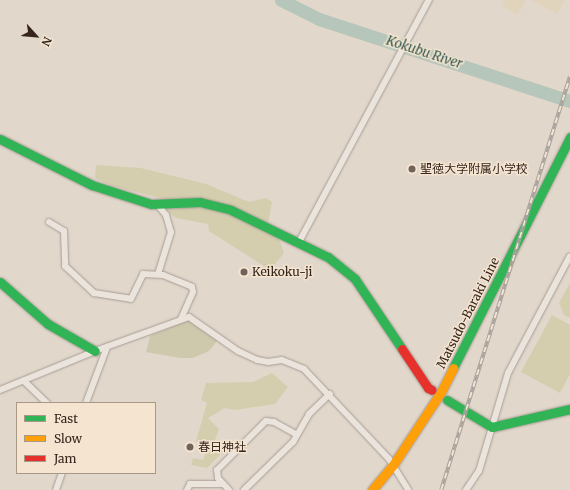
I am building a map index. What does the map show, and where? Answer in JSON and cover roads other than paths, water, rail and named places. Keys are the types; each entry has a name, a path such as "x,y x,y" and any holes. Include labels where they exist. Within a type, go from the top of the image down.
{"street":[{"path":"298,242 429,0"},
{"name":"Matsudo-Baraki Line","path":"372,490 392,465 444,385 570,137"},
{"path":"0,139 34,154 92,184 131,198 157,204 200,202 214,204 231,210 328,257 355,279 380,314 428,388 432,390"},
{"path":"157,204 166,215 171,232 158,274"},
{"path":"49,222 64,230 65,266 94,293 131,299 141,275 158,274 177,279 192,287 193,292 181,319"},
{"path":"466,490 478,471 508,373 570,256"},
{"path":"0,282 48,324 96,351"},
{"path":"0,390 96,351 189,317 238,351 257,360 268,362 282,360 298,365 314,377 392,465 408,490"},
{"path":"86,402 107,347"},
{"path":"24,380 46,402"},
{"path":"244,490 293,442 309,414 330,394"},
{"path":"446,400 492,427 570,409"},
{"path":"229,490 218,478 217,470 266,421 274,422 297,435"},
{"path":"56,490 62,474"},
{"path":"188,490 190,484 223,484"}],"waterway":[{"name":"Kokubu River","path":"281,0 319,19 570,101"}],"railway":[{"path":"441,490 570,77"}],"place":[{"name":"聖徳大学附属小学校","path":"412,169"},
{"name":"Keikoku-ji","path":"244,272"},
{"name":"春日神社","path":"190,447"}]}
